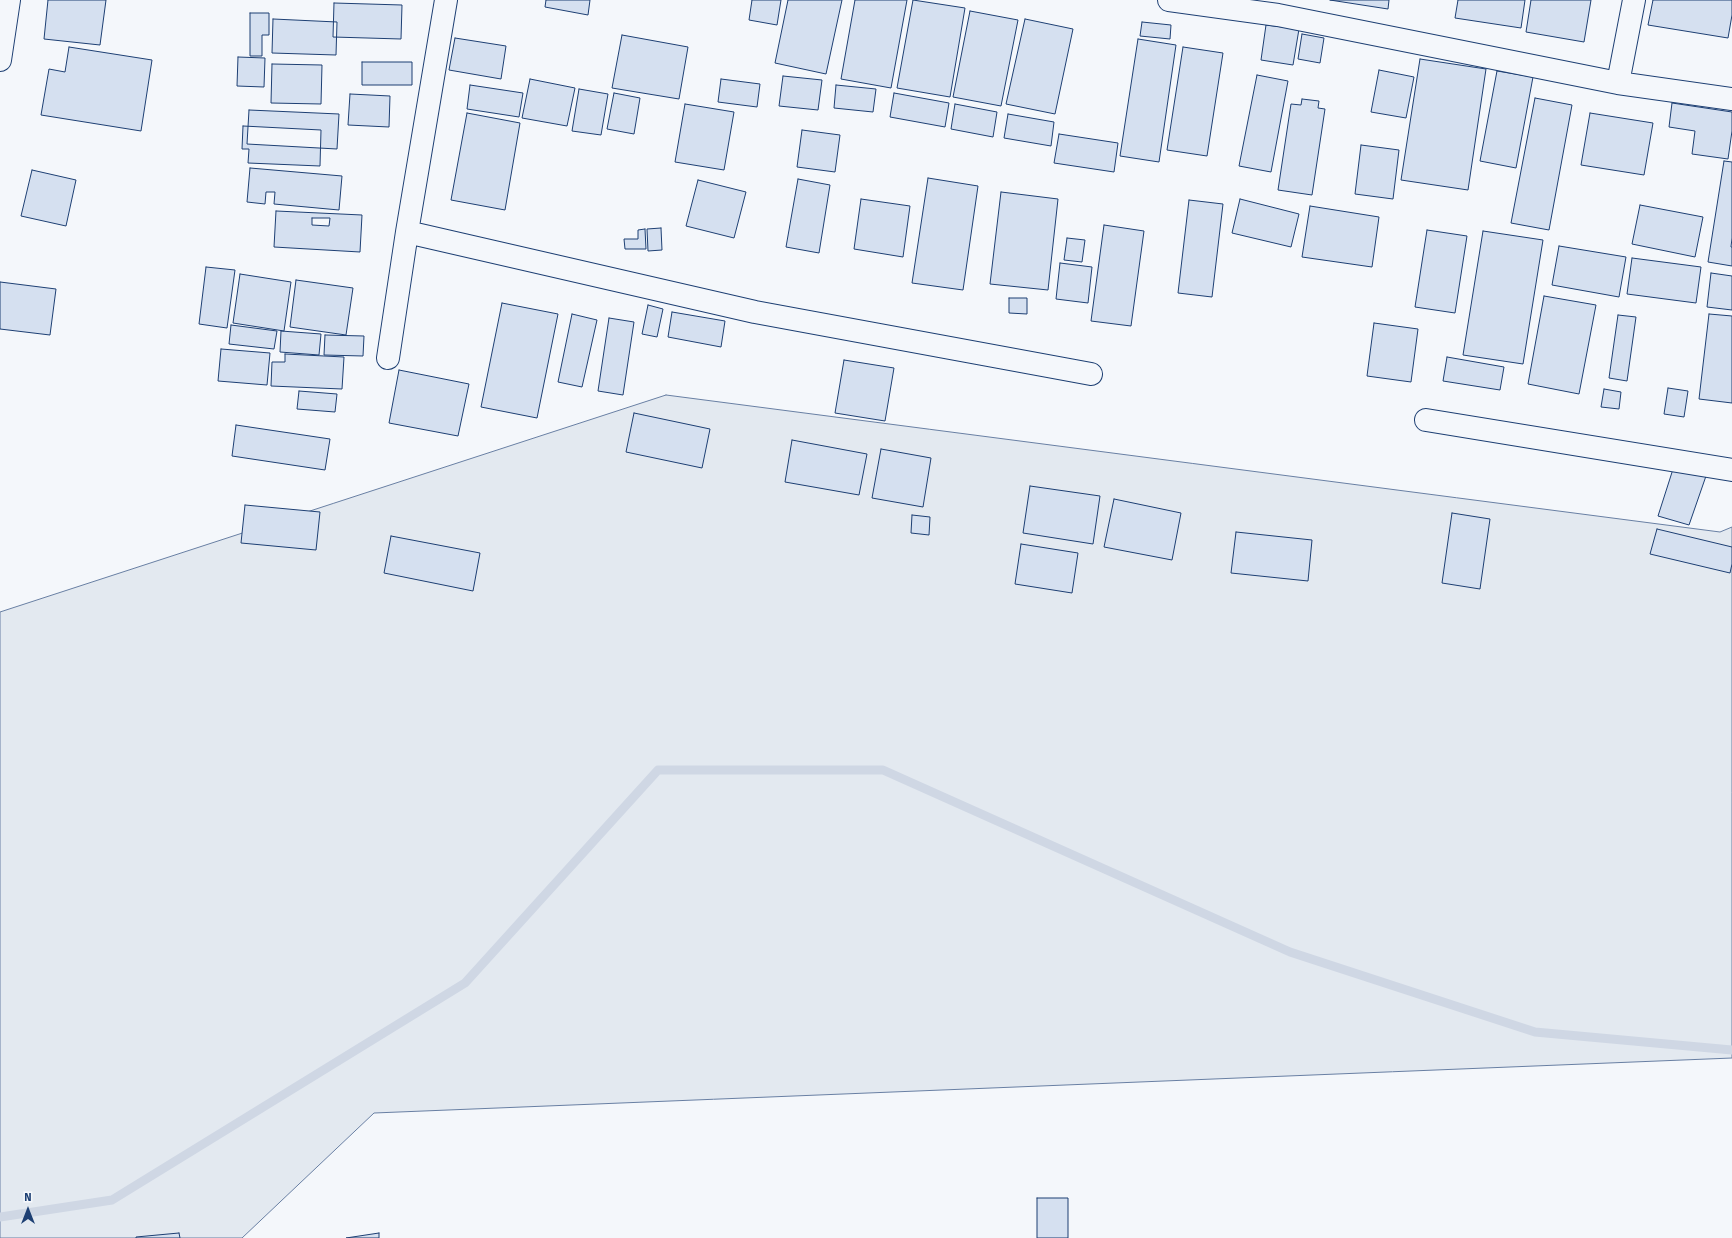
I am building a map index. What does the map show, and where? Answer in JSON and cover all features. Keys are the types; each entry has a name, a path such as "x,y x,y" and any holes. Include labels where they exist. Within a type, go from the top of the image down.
{"street":[{"path":"0,60 9,0"},
{"path":"388,358 407,232 446,0"},
{"path":"1169,0 1279,7 1618,83 1732,99"},
{"path":"1618,83 1634,0"},
{"path":"407,232 755,312 1091,374"},
{"path":"1426,420 1732,470"}],"shaded area":[{"path":"666,395 1720,532 1732,527 1732,1058 374,1113 242,1238 0,1238 0,612"}],"building":[{"path":"48,0 106,0 100,45 44,39"},
{"path":"546,0 590,0 588,15 545,7"},
{"path":"752,0 781,0 777,25 749,20"},
{"path":"788,0 842,0 826,74 775,63"},
{"path":"855,0 907,0 891,88 841,79"},
{"path":"913,0 965,8 950,97 897,88"},
{"path":"1330,0 1389,0 1388,9"},
{"path":"1458,0 1525,0 1521,28 1455,18"},
{"path":"1531,0 1591,0 1584,42 1526,32"},
{"path":"1653,0 1732,0 1732,15 1728,38 1648,25"},
{"path":"334,3 402,5 401,39 333,37"},
{"path":"970,11 1018,20 1001,106 953,97"},
{"path":"250,13 269,13 269,35 262,35 262,56 250,56"},
{"path":"273,19 337,22 336,55 272,53"},
{"path":"1025,19 1073,29 1055,114 1006,104"},
{"path":"1142,22 1171,25 1170,39 1140,36"},
{"path":"1266,25 1299,29 1293,65 1261,60"},
{"path":"1302,34 1324,38 1320,63 1298,59"},
{"path":"622,35 688,47 679,99 612,88"},
{"path":"455,38 506,46 501,79 449,70"},
{"path":"1138,39 1176,45 1159,162 1120,156"},
{"path":"69,47 152,60 141,131 41,115 49,69 65,72"},
{"path":"1183,47 1223,53 1207,156 1167,150"},
{"path":"238,57 265,58 264,87 237,86"},
{"path":"1420,59 1486,69 1468,190 1401,180"},
{"path":"362,62 412,62 412,85 362,85"},
{"path":"272,64 322,65 321,104 271,103"},
{"path":"1379,70 1414,77 1406,118 1371,112"},
{"path":"1497,71 1533,77 1516,168 1480,161"},
{"path":"1257,75 1288,81 1271,172 1239,166"},
{"path":"783,76 822,80 818,110 779,106"},
{"path":"530,79 575,88 567,126 522,118"},
{"path":"721,79 760,84 757,107 718,102"},
{"path":"470,85 523,93 519,117 467,109"},
{"path":"836,85 876,89 873,112 834,108"},
{"path":"579,89 608,94 601,135 572,131"},
{"path":"614,93 640,98 634,134 607,129"},
{"path":"894,93 949,103 945,127 890,117"},
{"path":"350,94 390,96 389,127 348,125"},
{"path":"1535,98 1572,105 1549,230 1511,223"},
{"path":"1302,99 1319,101 1318,108 1325,109 1312,195 1278,190 1291,104 1301,105"},
{"path":"1672,103 1732,112 1732,131 1728,159 1692,154 1695,131 1669,127"},
{"path":"685,104 734,112 724,170 675,162"},
{"path":"955,104 997,112 993,137 951,129"},
{"path":"249,110 339,114 337,149 247,144"},
{"path":"467,113 520,123 505,210 451,200"},
{"path":"1590,113 1653,123 1644,175 1581,165"},
{"path":"1008,114 1054,122 1051,146 1004,138"},
{"path":"243,126 321,130 320,166 248,163 249,149 242,149"},
{"path":"802,130 840,135 835,172 797,167"},
{"path":"1059,134 1118,143 1114,172 1054,163"},
{"path":"1361,145 1399,150 1393,199 1355,194"},
{"path":"1724,161 1732,162 1732,266 1708,262"},
{"path":"250,168 342,176 339,210 274,204 275,192 266,192 265,204 247,202"},
{"path":"32,170 76,180 66,226 21,216"},
{"path":"928,178 978,186 963,290 912,283"},
{"path":"798,179 830,185 819,253 786,247"},
{"path":"698,180 746,192 734,238 686,226"},
{"path":"1001,192 1058,199 1048,290 990,284"},
{"path":"861,199 910,206 903,257 854,249"},
{"path":"1240,199 1299,214 1291,247 1232,233"},
{"path":"1189,200 1223,204 1212,297 1178,293"},
{"path":"1640,205 1703,217 1695,257 1632,244"},
{"path":"1310,206 1379,217 1372,267 1302,257"},
{"path":"276,211 362,215 360,252 274,247","holes":["312,218 330,218 329,226 312,225"]},
{"path":"1104,225 1144,231 1131,326 1091,321"},
{"path":"661,228 662,250 648,251 647,229"},
{"path":"645,229 646,249 625,249 624,239 638,239 638,230"},
{"path":"1427,230 1467,236 1455,313 1415,307"},
{"path":"1483,231 1543,240 1523,364 1463,355"},
{"path":"1067,238 1085,240 1082,262 1064,260"},
{"path":"1559,246 1626,257 1619,297 1552,285"},
{"path":"1632,258 1701,267 1696,303 1627,294"},
{"path":"1060,263 1092,267 1088,303 1056,299"},
{"path":"206,267 235,270 227,328 199,324"},
{"path":"1711,273 1732,276 1732,310 1707,307"},
{"path":"240,274 291,282 284,331 233,323"},
{"path":"296,280 353,288 346,335 290,327"},
{"path":"0,282 56,289 50,335 0,329"},
{"path":"1544,296 1596,305 1579,394 1528,384"},
{"path":"1009,298 1027,298 1027,314 1009,313"},
{"path":"502,303 558,314 537,418 481,407"},
{"path":"648,305 663,309 657,337 642,334"},
{"path":"672,312 725,321 721,347 668,337"},
{"path":"572,314 597,320 582,387 558,382"},
{"path":"1709,314 1732,316 1732,403 1699,399"},
{"path":"1618,315 1636,317 1627,381 1609,378"},
{"path":"609,318 634,322 623,395 598,391"},
{"path":"1374,323 1418,329 1411,382 1367,376"},
{"path":"231,325 277,331 274,349 229,344"},
{"path":"281,331 321,334 319,355 280,352"},
{"path":"325,335 364,336 363,356 324,355"},
{"path":"221,349 270,353 267,385 218,381"},
{"path":"285,354 344,357 342,389 271,386 272,362 285,362"},
{"path":"1447,357 1504,367 1500,390 1443,381"},
{"path":"844,360 894,368 885,421 835,413"},
{"path":"399,370 469,384 458,436 389,423"},
{"path":"1668,388 1688,391 1684,417 1664,414"},
{"path":"1604,389 1621,392 1619,409 1601,407"},
{"path":"299,391 337,394 335,412 297,409"},
{"path":"634,413 710,429 702,468 626,452"},
{"path":"236,425 330,439 325,470 232,456"},
{"path":"792,440 867,454 859,495 785,482"},
{"path":"881,449 931,458 923,507 872,498"},
{"path":"1674,466 1706,476 1689,525 1658,516"},
{"path":"1030,486 1100,496 1093,544 1023,533"},
{"path":"1114,499 1181,513 1172,560 1104,547"},
{"path":"245,505 320,512 316,550 241,543"},
{"path":"1452,513 1490,519 1480,589 1442,583"},
{"path":"912,515 930,517 929,535 911,533"},
{"path":"1657,529 1732,547 1732,564 1730,573 1650,554"},
{"path":"1236,532 1312,540 1308,581 1231,573"},
{"path":"391,536 480,553 473,591 384,573"},
{"path":"1021,544 1078,553 1072,593 1015,584"},
{"path":"1037,1198 1068,1198 1068,1238 1037,1238"},
{"path":"179,1233 180,1238 136,1238 136,1237"},
{"path":"379,1233 379,1238 346,1238"}],"waterway":[{"path":"0,1217 112,1200 465,983 658,770 883,770 1290,952 1535,1032 1732,1050"}]}
